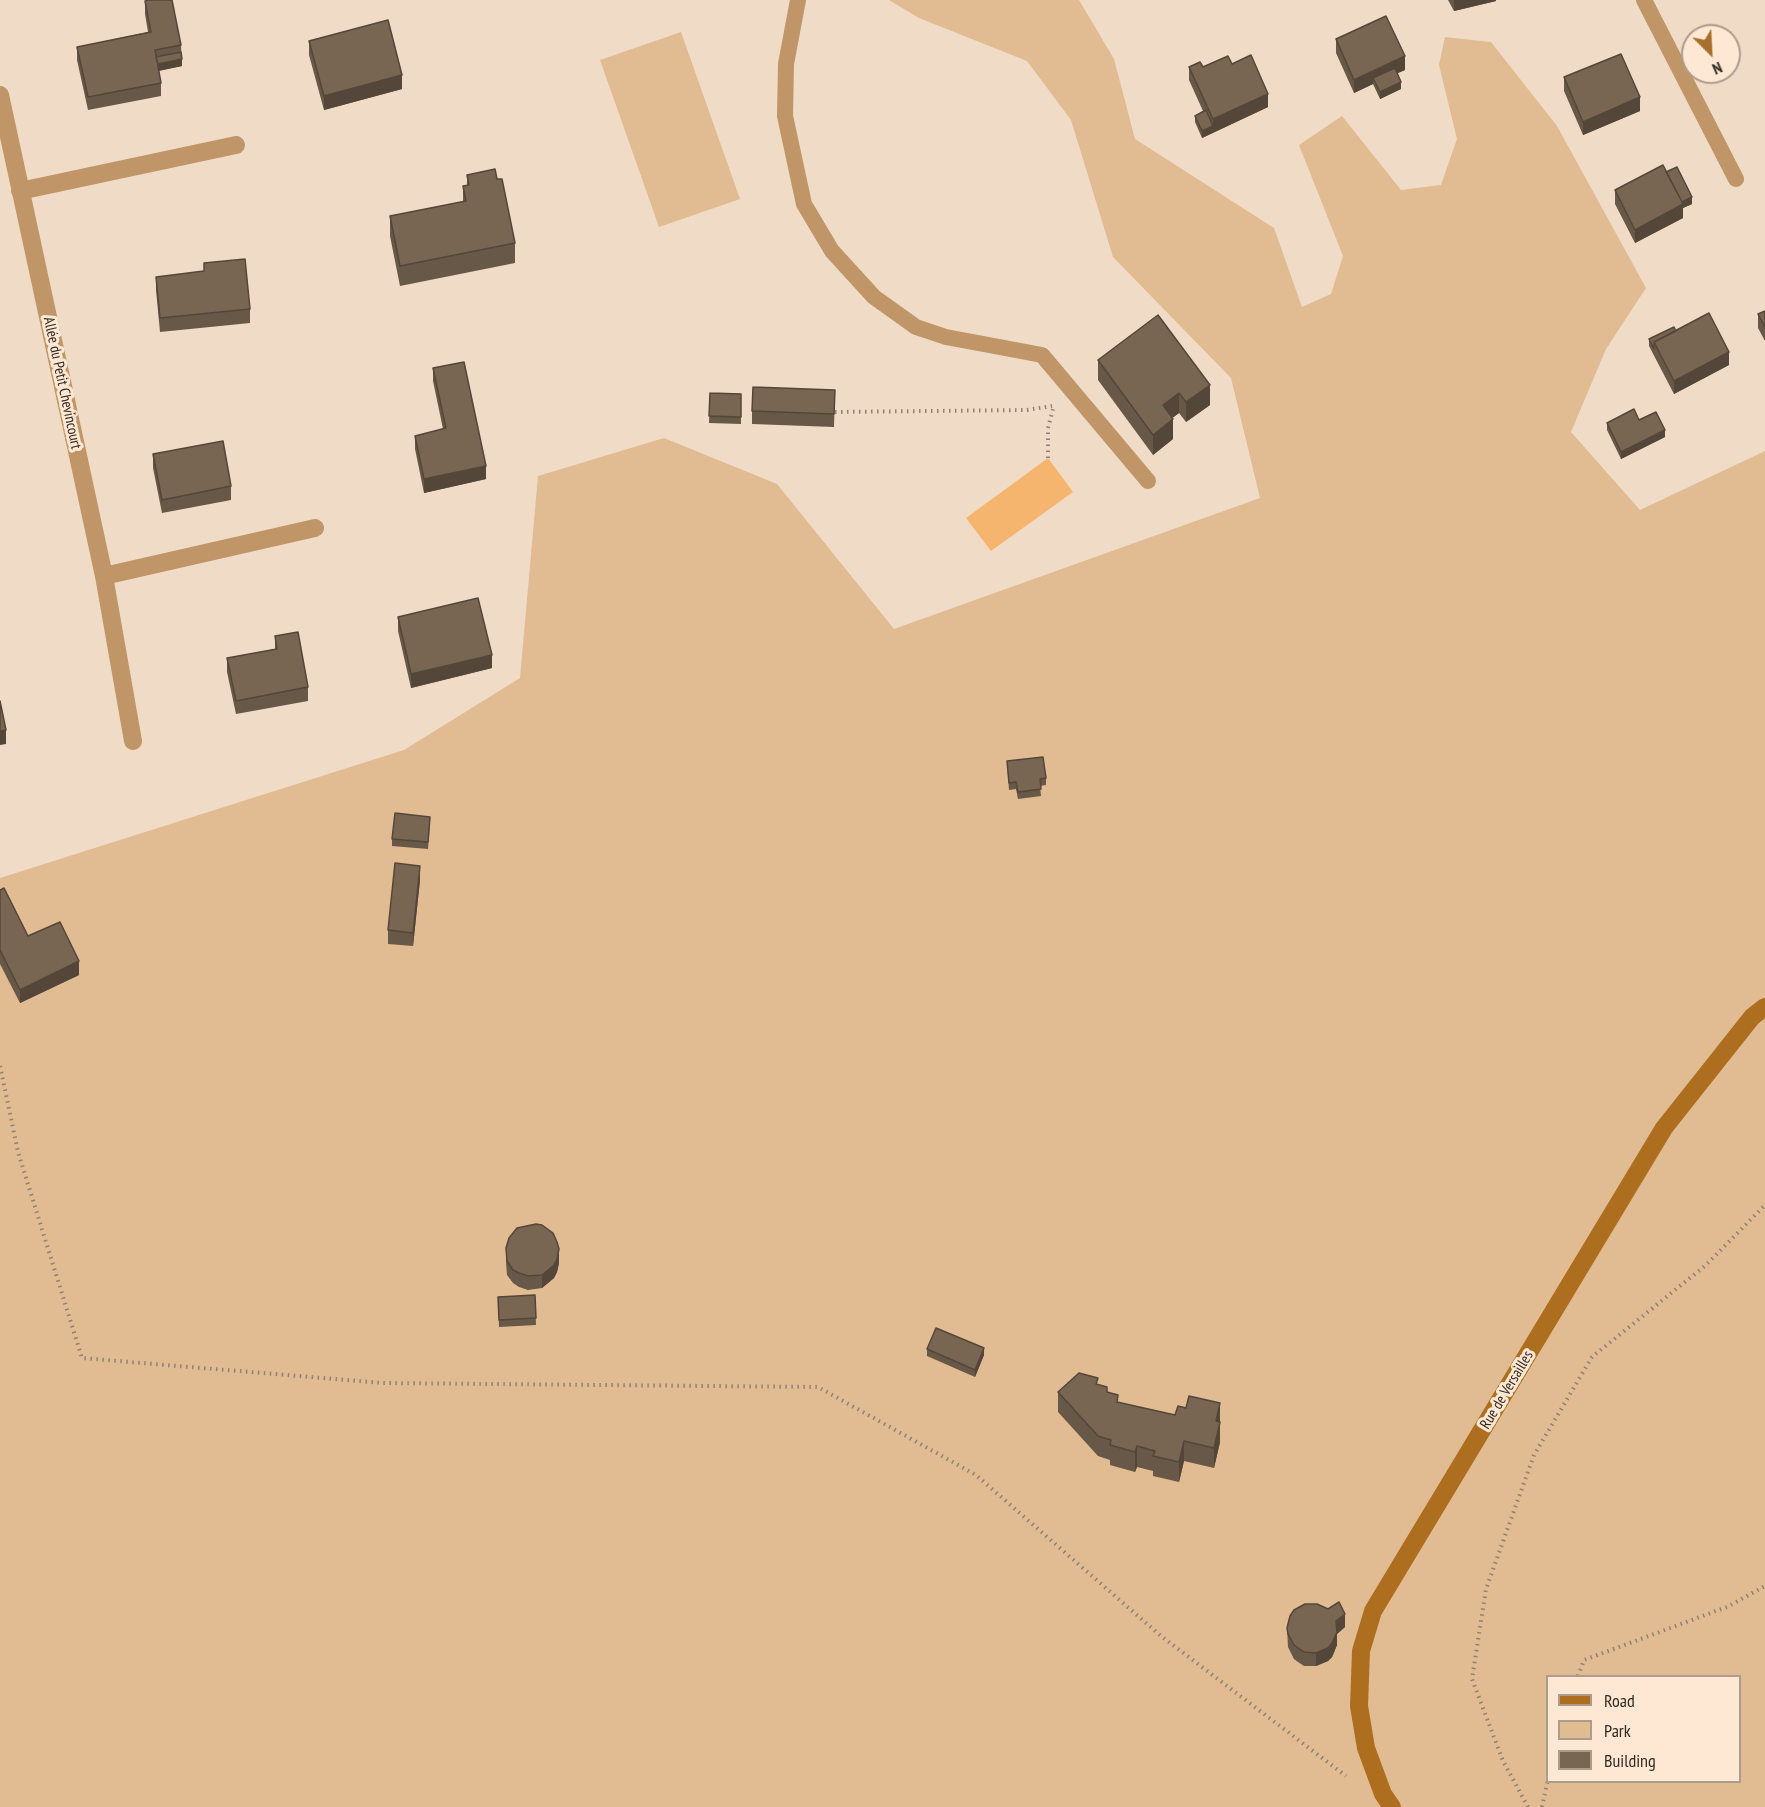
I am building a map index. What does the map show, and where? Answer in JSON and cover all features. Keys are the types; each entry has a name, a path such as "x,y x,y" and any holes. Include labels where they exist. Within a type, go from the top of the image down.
{"main road":[{"name":"Rue de Versailles","path":"1392,1807 1383,1794 1366,1748 1359,1706 1361,1651 1373,1611 1664,1128 1752,1017 1765,1007"}],"street":[{"name":"Allée du Petit Chevincourt","path":"0,95 104,576 133,741"},
{"path":"20,191 236,145"},
{"path":"104,576 315,528"}],"lane":[{"path":"798,0 786,64 785,116 804,204 832,252 874,297 916,327 946,337 1042,355 1148,481"},
{"path":"1644,0 1736,180"}],"path":[{"path":"835,412 1027,410 1054,406 1048,428 1048,458"},
{"path":"0,1066 18,1152 82,1358 383,1383 818,1387 976,1475 1161,1636 1349,1779"},
{"path":"1528,1807 1503,1761 1472,1679 1486,1589 1534,1455 1592,1358 1706,1265 1765,1205"},
{"path":"1579,1675 1584,1660 1727,1607 1765,1586"},
{"path":"1542,1807 1547,1783"}],"green space":[{"path":"889,0 1079,0 1114,59 1135,139 1274,228 1302,307 1331,294 1343,256 1299,145 1342,116 1401,190 1441,185 1457,139 1439,65 1445,37 1491,42 1557,126 1646,288 1606,349 1571,432 1640,510 1765,451 1765,1807 0,1807 0,878 404,750 520,678 538,476 664,438 777,484 894,629 1260,498 1231,378 1113,257 1071,120 1027,61 919,18"},
{"path":"681,32 740,199 659,227 600,60"}],"shaded area":[{"path":"1048,458 1073,492 991,551 966,518"}],"building":[{"path":"172,0 181,45 155,50 161,83 88,97 77,47 151,32 145,1"},
{"path":"1386,16 1405,56 1354,80 1336,39"},
{"path":"388,20 402,75 324,96 309,41"},
{"path":"181,52 182,59 158,64 156,57"},
{"path":"1621,54 1640,97 1583,122 1564,77"},
{"path":"1251,55 1268,94 1213,119 1189,67 1200,62 1203,67 1228,56 1232,64"},
{"path":"1395,68 1401,82 1380,92 1373,78"},
{"path":"1206,110 1213,126 1202,131 1195,116"},
{"path":"1663,165 1683,204 1635,230 1615,190"},
{"path":"1677,167 1692,197 1682,202 1666,172"},
{"path":"495,169 497,179 502,179 515,243 400,266 390,216 466,201 463,186 469,185 467,175"},
{"path":"245,259 250,309 160,318 156,277 204,271 204,263"},
{"path":"1765,311 1765,327 1758,314"},
{"path":"1709,313 1729,352 1674,381 1654,342"},
{"path":"1158,315 1210,385 1186,402 1179,393 1163,405 1173,419 1153,435 1098,360"},
{"path":"1674,327 1676,331 1654,342 1654,349 1649,339"},
{"path":"464,362 486,466 424,479 415,436 446,428 433,368"},
{"path":"753,387 835,390 834,414 752,411"},
{"path":"710,393 741,394 741,417 709,416"},
{"path":"1634,409 1639,420 1656,412 1665,430 1621,452 1607,423"},
{"path":"223,441 231,486 162,500 153,454"},
{"path":"478,598 492,655 411,674 398,617"},
{"path":"298,632 308,687 236,701 227,658 277,649 275,636"},
{"path":"0,701 6,730 0,731"},
{"path":"1043,757 1046,778 1040,779 1041,789 1018,792 1016,782 1009,783 1007,761"},
{"path":"395,813 430,817 428,842 392,839"},
{"path":"395,863 420,866 413,933 388,930"},
{"path":"4,888 28,936 60,922 79,961 20,990 0,950 0,890"},
{"path":"542,1225 553,1233 559,1249 554,1265 542,1275 528,1276 513,1270 507,1261 506,1248 509,1238 517,1228"},
{"path":"535,1295 536,1318 499,1320 498,1297"},
{"path":"936,1328 984,1348 975,1370 927,1349"},
{"path":"1079,1373 1098,1378 1096,1384 1107,1387 1107,1392 1118,1395 1117,1402 1175,1415 1178,1406 1186,1408 1189,1396 1220,1403 1216,1421 1220,1422 1214,1448 1184,1441 1179,1462 1153,1456 1155,1451 1137,1446 1135,1452 1110,1445 1111,1440 1098,1436 1058,1392"},
{"path":"1339,1602 1345,1614 1336,1621 1337,1632 1328,1648 1316,1653 1304,1652 1294,1645 1287,1628 1294,1610 1305,1604 1317,1604 1328,1609"}]}
